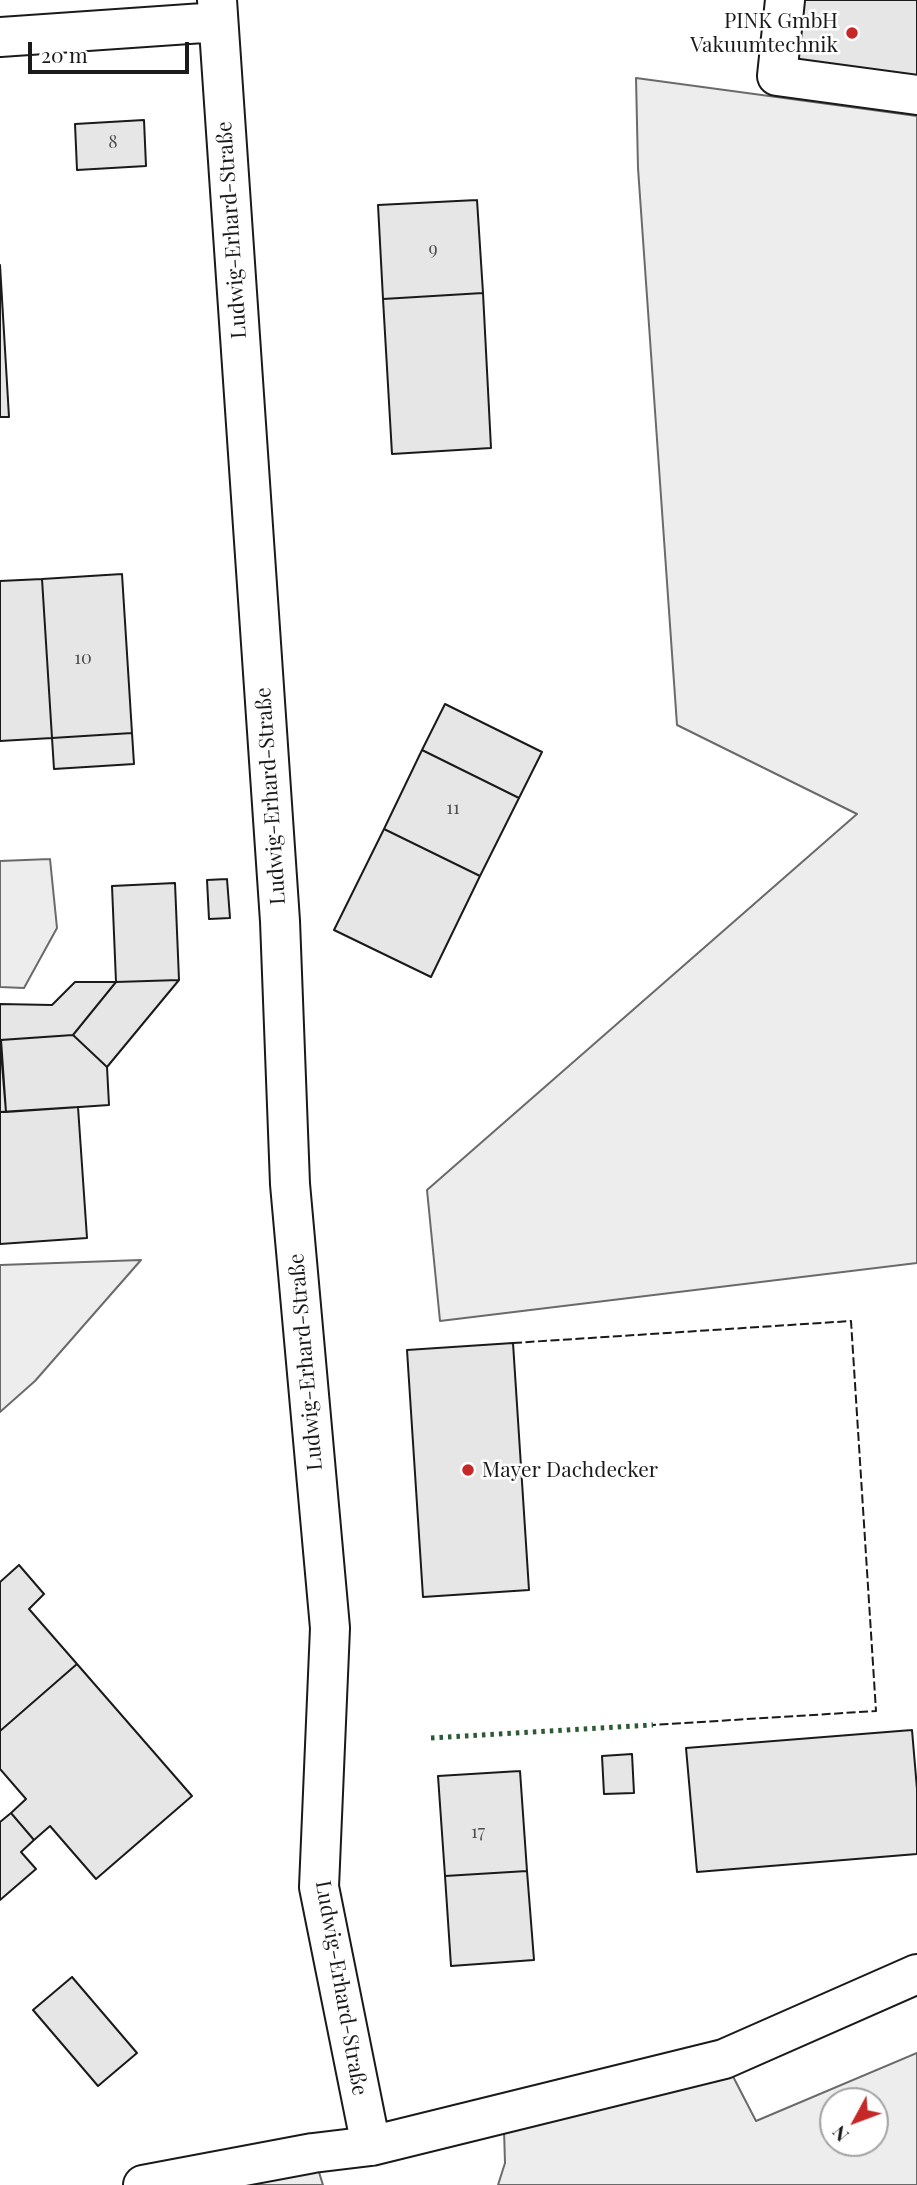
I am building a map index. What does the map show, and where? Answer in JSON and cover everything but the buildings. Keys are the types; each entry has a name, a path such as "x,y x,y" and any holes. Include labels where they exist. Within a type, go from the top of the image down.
{"street":[{"path":"785,0 777,76 917,95"},
{"path":"0,37 217,11"},
{"name":"Ludwig-Erhard-Straße","path":"217,11 280,921 290,1184 330,1628 319,1887 371,2146"},
{"path":"143,2185 313,2153 371,2146 724,2059 917,1974"}],"shaded area":[{"path":"636,78 917,116 917,1263 440,1321 427,1190 857,814 677,725 638,168"},
{"path":"50,859 57,928 24,988 0,987 0,861"},
{"path":"141,1260 35,1381 0,1412 0,1265"},
{"path":"917,2053 917,2185 498,2185 505,2163 504,2130 724,2059 756,2121 819,2094 819,2157 889,2157 889,2087 836,2087"},
{"path":"313,2153 323,2185 143,2185"}],"hedge":[{"path":"431,1738 653,1725"}],"fence":[{"path":"513,1343 851,1321 876,1711 653,1725"}],"place":[{"name":"PINK GmbH Vakuumtechnik","path":"852,33"},
{"name":"Mayer Dachdecker","path":"468,1470"}]}
